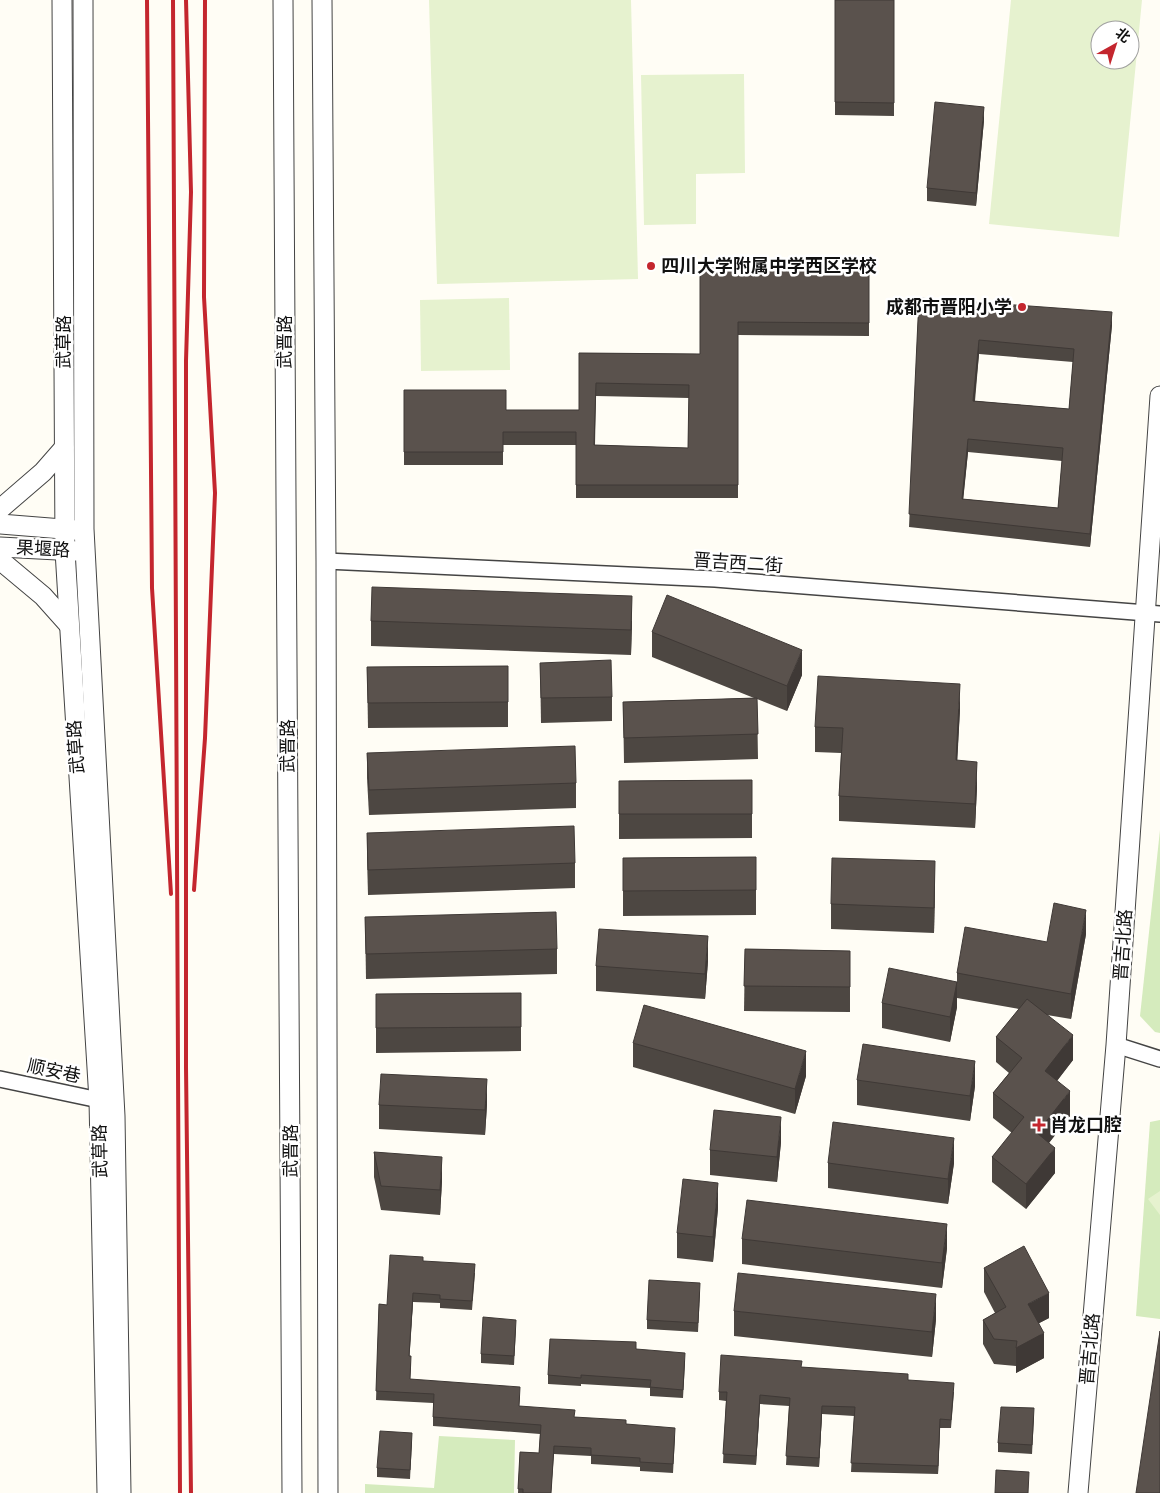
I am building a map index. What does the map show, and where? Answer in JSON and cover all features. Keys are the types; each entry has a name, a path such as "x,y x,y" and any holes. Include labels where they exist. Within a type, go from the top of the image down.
{"street":[{"name":"武草路","path":"62,0 64,530 68,624 99,1100 107,1493"},
{"name":"武草路","path":"83,0 84,529 115,1116 121,1493"},
{"name":"武晋路","path":"283,0 292,1493"},
{"name":"武晋路","path":"322,0 326,561 328,1493"},
{"name":"晋吉北路","path":"1078,1493 1153,614 1160,396"},
{"path":"0,509 43,472 64,448"},
{"name":"果堰路","path":"0,524 64,530 84,529"},
{"name":"果堰路","path":"0,547 85,551"},
{"path":"0,560 43,596 68,624"},
{"name":"晋吉西二街","path":"326,561 715,579 1153,614"},
{"path":"1116,1045 1160,1059"},
{"name":"顺安巷","path":"0,1079 99,1100"}],"green space":[{"path":"429,0 631,0 638,279 437,284"},
{"path":"1011,0 1142,0 1140,21 1090,20 1090,70 1135,70 1119,237 989,224"},
{"path":"744,74 745,173 696,174 696,224 644,225 641,75"},
{"path":"509,298 510,370 421,371 420,300"},
{"path":"1160,830 1160,1033 1155,1032 1140,1016"},
{"path":"1160,1120 1160,1319 1136,1316 1150,1122"},
{"path":"1160,1191 1160,1215 1148,1199"},
{"path":"439,1436 515,1440 514,1493 365,1493 365,1484 434,1488"}],"building":[{"path":"835,0 894,0 894,103 835,102"},
{"path":"935,102 984,107 976,193 927,188"},
{"path":"700,268 869,269 869,323 738,322 738,485 576,485 576,432 503,432 503,452 404,452 404,390 506,390 506,410 579,410 579,353 700,354","holes":["596,383 689,385 688,448 594,445"]},
{"path":"919,298 1112,312 1090,534 909,514","holes":["979,340 1074,349 1069,409 973,401","968,439 1063,448 1058,508 962,499"]},
{"path":"372,587 632,596 631,630 371,621"},
{"path":"667,595 802,650 787,686 652,632"},
{"path":"611,660 612,697 541,698 540,663"},
{"path":"508,666 508,702 368,703 367,667"},
{"path":"818,676 960,684 956,760 977,762 975,804 839,796 843,728 815,727"},
{"path":"757,698 758,734 624,738 623,702"},
{"path":"575,746 576,783 369,790 367,753"},
{"path":"752,780 752,814 619,814 619,781"},
{"path":"574,826 575,863 368,870 367,833"},
{"path":"756,857 756,890 623,891 623,858"},
{"path":"832,858 935,861 934,908 831,904"},
{"path":"1054,903 1086,910 1071,994 957,973 965,927 1047,942"},
{"path":"556,912 557,949 366,954 365,917"},
{"path":"599,929 708,936 705,974 596,966"},
{"path":"745,949 850,951 850,987 744,986"},
{"path":"889,968 957,982 950,1017 882,1003"},
{"path":"521,993 521,1027 376,1028 376,994"},
{"path":"1027,999 1073,1035 1045,1071 1070,1091 1037,1133 1055,1148 1026,1184 992,1157 1024,1117 993,1093 1022,1058 996,1037"},
{"path":"644,1005 806,1051 795,1089 633,1043"},
{"path":"863,1044 975,1061 970,1096 857,1080"},
{"path":"381,1074 487,1079 485,1110 379,1105"},
{"path":"714,1110 781,1117 777,1157 710,1150"},
{"path":"833,1122 954,1138 948,1179 828,1163"},
{"path":"374,1152 442,1157 440,1190 381,1186"},
{"path":"683,1179 718,1183 713,1237 677,1233"},
{"path":"747,1200 947,1224 942,1263 742,1239"},
{"path":"1024,1246 1049,1293 1028,1304 1044,1333 1016,1348 1017,1341 994,1339 983,1320 1006,1307 984,1268"},
{"path":"390,1255 423,1257 423,1261 475,1264 472,1301 440,1299 440,1295 413,1293 409,1356 411,1356 410,1379 520,1387 519,1406 575,1410 574,1417 626,1420 626,1424 675,1428 673,1464 640,1462 640,1458 591,1455 591,1448 554,1446 551,1493 523,1493 523,1489 518,1489 520,1452 539,1453 541,1425 433,1417 434,1394 376,1391 379,1304 387,1305"},
{"path":"738,1273 936,1294 932,1332 734,1311"},
{"path":"649,1280 700,1283 698,1323 647,1320"},
{"path":"483,1317 516,1320 514,1356 481,1354"},
{"path":"1160,1331 1160,1493 1136,1493"},
{"path":"550,1339 636,1342 636,1349 685,1353 683,1390 650,1387 651,1380 581,1375 581,1378 548,1375"},
{"path":"721,1355 802,1361 801,1367 908,1374 908,1380 954,1383 951,1420 940,1419 938,1466 851,1463 855,1407 822,1406 819,1458 786,1456 790,1398 760,1395 756,1456 723,1454 727,1392 719,1392"},
{"path":"1001,1407 1034,1408 1032,1445 998,1443"},
{"path":"380,1431 412,1433 410,1470 377,1468"},
{"path":"996,1470 1029,1472 1028,1493 995,1493"}],"railway":[{"path":"147,0 152,588 171,894"},
{"path":"173,0 180,1493"},
{"path":"186,0 191,192 186,361 186,1067 191,1493"},
{"path":"194,890 205,738 215,493 204,297 205,0"}],"place":[{"name":"四川大学附属中学西区学校","path":"651,266"},
{"name":"成都市晋阳小学","path":"1022,307"},
{"name":"肖龙口腔","path":"1039,1125"}]}
